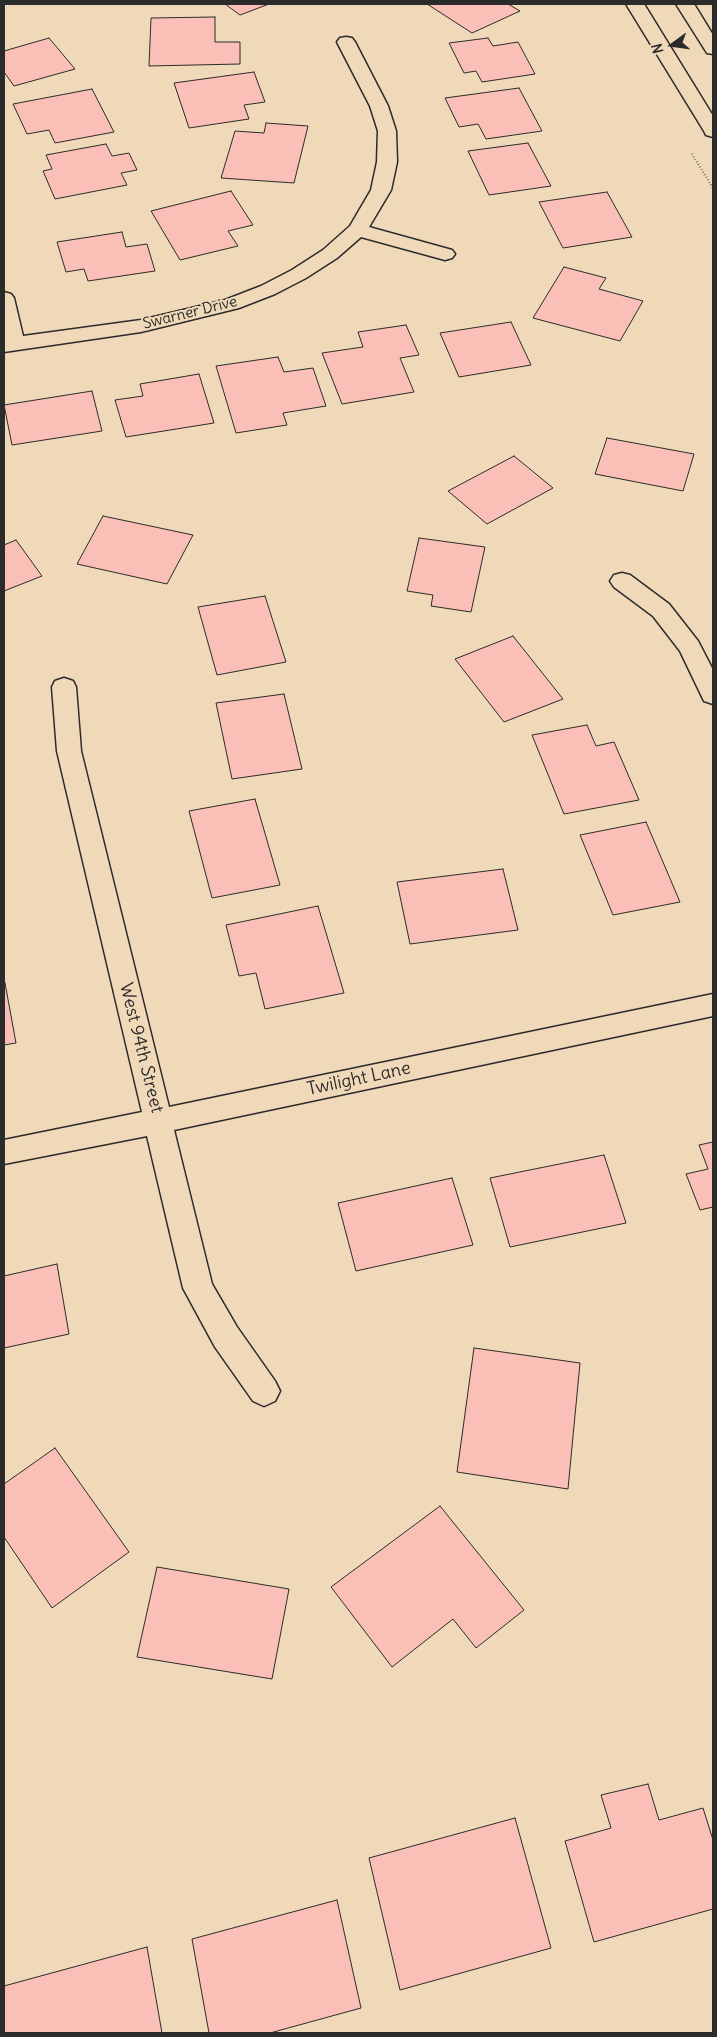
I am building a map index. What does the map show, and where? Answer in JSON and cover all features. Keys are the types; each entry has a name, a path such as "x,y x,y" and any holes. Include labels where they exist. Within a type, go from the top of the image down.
{"street":[{"path":"635,4 713,131"},
{"path":"685,4 713,49"},
{"name":"Swarner Drive","path":"9,345 141,326 232,304 268,290 299,274 330,254 357,230 372,209 381,190 388,162 387,131 378,106 346,42"},
{"path":"357,230 445,254"},
{"path":"4,298 9,345"},
{"path":"622,581 661,610 690,647 713,695"},
{"name":"West 94th Street","path":"64,687 69,751 198,1288 226,1337 264,1391"},
{"name":"Twilight Lane","path":"4,1152 713,1005"}],"building":[{"path":"225,4 269,4 240,15"},
{"path":"427,4 508,4 520,11 472,33"},
{"path":"215,17 215,42 240,42 240,64 149,66 151,18"},
{"path":"49,38 75,69 14,86 4,72 4,51"},
{"path":"488,38 493,46 518,42 535,74 482,82 476,71 464,73 449,43"},
{"path":"254,72 265,102 244,105 249,119 189,128 174,83"},
{"path":"519,88 542,131 486,139 478,124 459,127 445,98"},
{"path":"92,89 114,132 55,143 49,130 27,134 13,104"},
{"path":"266,123 308,126 294,183 221,178 235,131 264,133"},
{"path":"528,143 551,186 489,195 468,151"},
{"path":"106,144 112,156 129,153 137,170 121,173 127,185 55,199 43,171 52,169 46,155"},
{"path":"231,191 253,225 228,231 238,246 180,260 151,211"},
{"path":"607,192 632,237 563,248 539,202"},
{"path":"122,232 126,247 147,244 155,271 88,281 84,269 66,272 57,242"},
{"path":"564,267 606,278 599,289 643,301 620,341 533,318"},
{"path":"511,322 531,365 459,377 440,333"},
{"path":"406,325 419,355 400,358 414,392 342,404 322,353 363,347 358,332"},
{"path":"278,357 284,372 313,368 326,406 283,413 287,425 236,433 216,366"},
{"path":"199,374 214,423 126,437 115,400 143,396 140,384"},
{"path":"92,391 102,431 12,445 4,405"},
{"path":"607,438 694,454 683,491 595,474"},
{"path":"514,456 553,488 487,524 448,491"},
{"path":"103,516 193,535 167,584 77,564"},
{"path":"419,538 485,547 471,612 431,606 433,595 407,591"},
{"path":"16,540 42,576 4,591 4,545"},
{"path":"265,596 286,662 217,675 198,607"},
{"path":"513,636 563,699 504,722 455,659"},
{"path":"284,694 302,769 232,779 216,703"},
{"path":"587,725 596,746 614,742 639,800 564,814 532,735"},
{"path":"255,799 280,885 212,898 189,811"},
{"path":"646,822 680,902 613,915 580,835"},
{"path":"503,869 518,930 410,944 397,882"},
{"path":"318,906 344,993 265,1009 256,973 239,976 226,925"},
{"path":"4,984 16,1043 4,1045"},
{"path":"713,1142 713,1207 700,1210 686,1174 708,1169 699,1145"},
{"path":"604,1155 626,1223 510,1247 490,1178"},
{"path":"452,1178 473,1245 356,1271 338,1203"},
{"path":"57,1264 69,1334 4,1348 4,1276"},
{"path":"474,1348 580,1363 568,1489 457,1472"},
{"path":"55,1448 129,1552 52,1608 4,1537 4,1484"},
{"path":"440,1506 524,1610 476,1648 453,1619 392,1667 331,1587"},
{"path":"157,1567 289,1589 272,1679 137,1657"},
{"path":"648,1784 659,1820 703,1808 713,1840 713,1909 594,1942 565,1841 611,1828 601,1795"},
{"path":"515,1818 551,1948 400,1990 369,1858"},
{"path":"337,1900 361,2008 270,2033 209,2033 192,1939"},
{"path":"147,1947 162,2033 4,2033 4,1986"}]}
